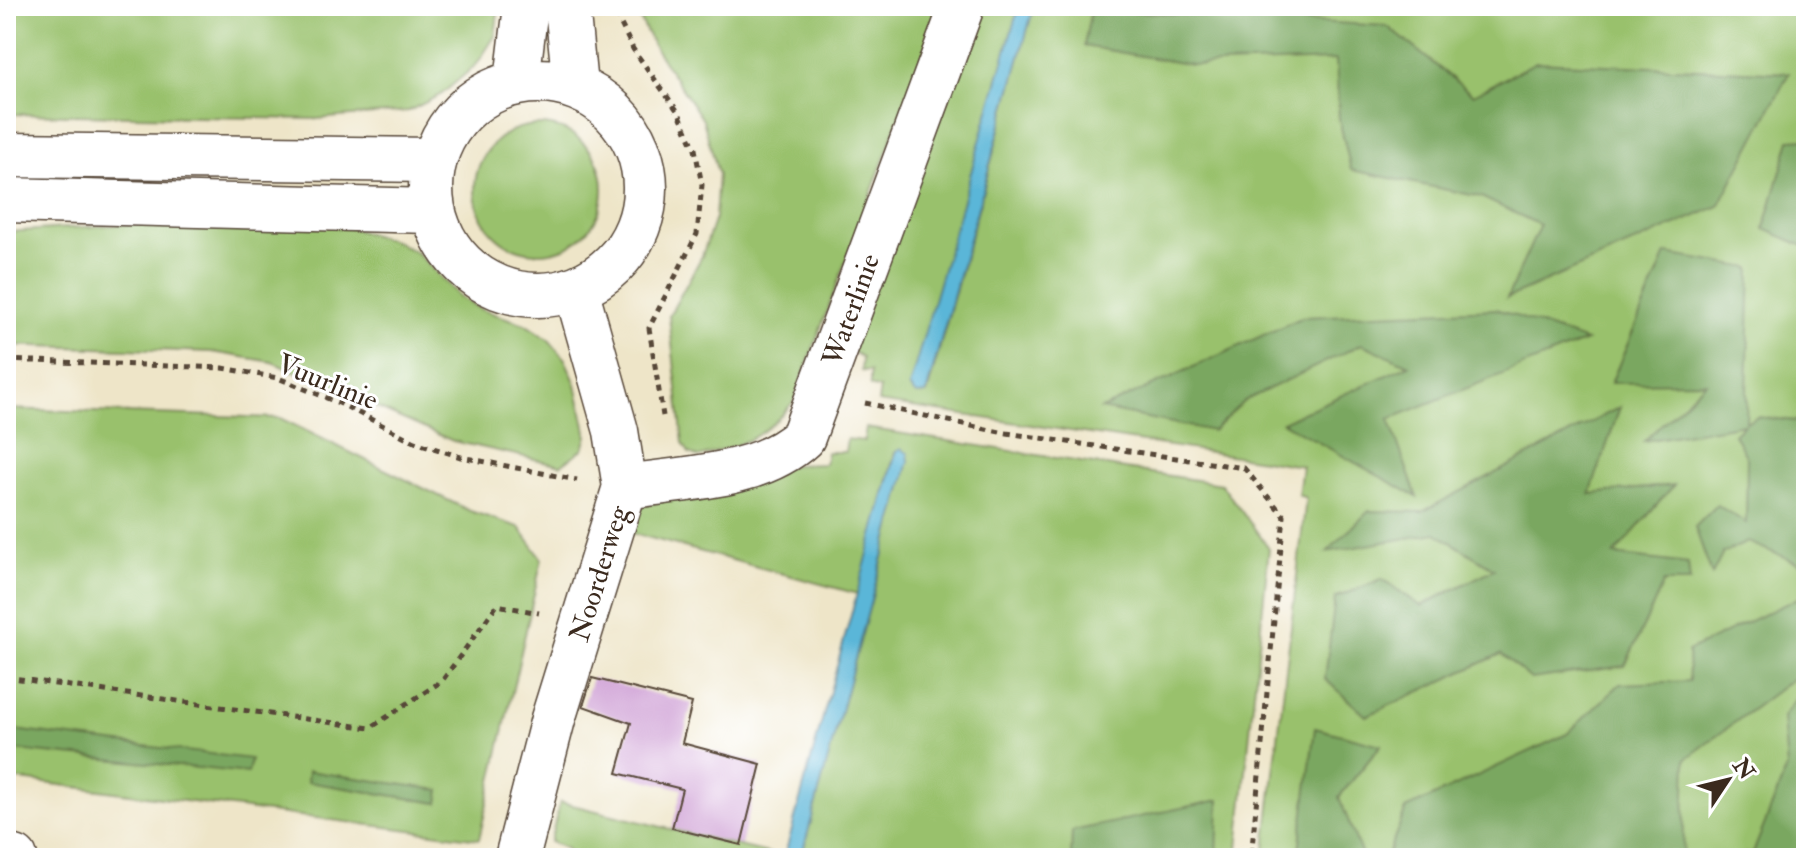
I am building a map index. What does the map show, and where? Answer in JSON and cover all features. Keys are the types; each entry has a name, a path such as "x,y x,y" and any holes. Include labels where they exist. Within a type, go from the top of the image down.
{"main road":[{"path":"517,81 526,6"},
{"path":"567,6 575,86"},
{"name":"Waterlinie","path":"625,487 727,471 784,455 803,437 962,6"},
{"path":"538,79 575,86 607,105 632,133 644,169 645,206 632,242 608,271 576,289 539,296 503,291 471,273 447,245 432,211 429,185 433,160 451,124 480,96 517,81 538,79"},
{"path":"6,155 433,160"},
{"path":"6,200 432,211"},
{"name":"Noorderweg","path":"517,858 553,719 625,487 616,431 576,289"},
{"path":"6,857 15,858"}],"path":[{"path":"613,6 633,49 679,113 695,149 702,185 697,234 649,328 675,480"},
{"name":"Vuurlinie","path":"6,360 223,368 278,378 339,403 415,442 461,457 625,487"},
{"path":"819,393 1000,432 1244,468 1284,516 1251,858"},
{"path":"6,677 370,728 442,681 497,605 513,607"}],"green space":[{"path":"6,6 499,6 495,36 477,64 442,94 409,111 317,119 6,114"},
{"path":"633,6 941,6 793,402 762,432 699,457 689,453 683,443 669,316 702,256 715,218 718,173 703,120 656,50"},
{"path":"972,6 1019,6 910,387 917,395 927,394 1034,6 1806,6 1806,858 1264,858 1306,498 1298,495 1302,466 878,402 880,389 870,386 870,372 861,371 862,357 849,350"},
{"path":"1091,9 1387,26 1473,95 1536,62 1789,73 1719,206 1507,298 1540,225 1481,197 1351,170 1339,119 1336,60 1192,65 1084,46"},
{"path":"539,125 564,130 584,144 598,164 603,189 598,214 584,234 564,248 539,253 514,248 494,234 480,214 475,189 480,164 494,144 514,130"},
{"path":"1806,139 1806,247 1764,229 1790,140"},
{"path":"162,222 340,225 397,242 417,253 461,298 482,310 525,324 549,340 565,359 576,384 587,436 583,449 561,465 453,441 272,362 212,352 6,345 6,232"},
{"path":"1666,254 1751,268 1746,422 1758,417 1806,422 1806,566 1748,542 1723,553 1712,575 1695,527 1717,505 1746,523 1747,458 1734,434 1744,424 1644,441 1706,382 1611,383"},
{"path":"1496,309 1586,341 1389,419 1417,497 1282,422 1409,365 1362,344 1244,401 1213,431 1101,409 1303,317"},
{"path":"1620,407 1590,494 1674,485 1614,555 1688,564 1690,582 1664,582 1625,666 1531,679 1501,654 1366,716 1325,679 1335,598 1382,579 1421,606 1494,569 1436,533 1327,552 1369,511 1422,512"},
{"path":"6,409 280,418 470,511 519,527 542,559 479,839 6,778"},
{"path":"866,428 1221,484 1269,548 1237,858 801,858 902,487 895,452 858,594 624,531 643,506 794,465 825,464 827,452 845,452 847,439 864,441"},
{"path":"1806,594 1806,662 1794,678 1686,759 1683,858 1386,858 1406,809 1567,734 1620,684 1689,681 1688,651"},
{"path":"1801,691 1806,697 1806,858 1711,858 1753,853 1787,768 1783,717"},
{"path":"1315,728 1381,745 1339,797 1363,858 1298,858"},
{"path":"6,729 251,759 248,773 6,749"},
{"path":"308,771 440,790 438,803 307,782"},
{"path":"1219,800 1217,858 1071,858 1072,831"},
{"path":"560,802 784,857 571,858 567,849 550,842"}],"water":[{"path":"1019,6 1034,6 926,394 916,395 909,387"},
{"path":"901,449 908,453 909,461 801,858 784,858 896,452"}],"building":[{"path":"592,678 692,703 682,743 761,764 741,845 672,828 682,789 617,773 631,723 583,706"}]}
